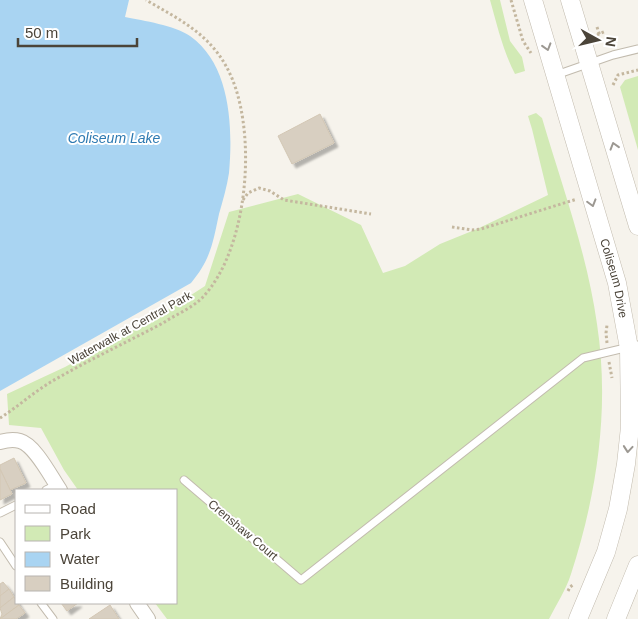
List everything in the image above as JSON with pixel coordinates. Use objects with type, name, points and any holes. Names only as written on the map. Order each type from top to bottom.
[{"type":"street","name":"Coliseum Drive","points":[[533,0],[617,283],[633,347],[630,427],[618,509],[606,552],[580,618]]},
{"type":"street","points":[[570,0],[638,226]]},
{"type":"street","points":[[0,442],[20,441],[30,446],[54,489]]},
{"type":"street","points":[[616,619],[638,564]]},
{"type":"street","points":[[138,604],[148,619]]},
{"type":"lane","points":[[556,76],[588,63],[638,49]]},
{"type":"lane","name":"Crenshaw Court","points":[[184,480],[301,580],[583,358],[633,347]]},
{"type":"lane","points":[[0,513],[15,506]]},
{"type":"lane","points":[[0,542],[15,564]]},
{"type":"lane","points":[[43,604],[53,619]]},
{"type":"path","name":"Waterwalk at Central Park","points":[[0,418],[55,379],[189,308],[200,299],[225,263],[234,239],[243,201],[246,167],[242,115],[227,66],[212,45],[201,34],[184,21],[146,0]]},
{"type":"path","points":[[512,0],[523,40],[532,57]]},
{"type":"path","points":[[612,86],[618,75],[638,70]]},
{"type":"path","points":[[243,201],[248,193],[259,188],[270,191],[284,200],[371,214]]},
{"type":"path","points":[[452,227],[472,230],[481,229],[577,199]]},
{"type":"path","points":[[610,374],[614,381]]},
{"type":"path","points":[[568,591],[577,582]]},
{"type":"green space","points":[[490,0],[500,0],[510,41],[522,57],[525,71],[515,74],[504,47]]},
{"type":"green space","points":[[638,76],[638,150],[620,87],[625,80]]},
{"type":"green space","points":[[536,113],[542,118],[587,271],[593,298],[601,356],[602,387],[599,450],[588,513],[569,580],[549,619],[167,619],[156,604],[178,604],[178,489],[77,489],[64,470],[41,428],[9,425],[7,394],[65,367],[154,319],[205,286],[229,212],[298,194],[361,225],[383,273],[405,266],[440,244],[477,229],[548,195],[528,116]]},
{"type":"water","name":"Coliseum Lake","points":[[0,0],[129,0],[125,17],[167,26],[190,36],[204,48],[214,63],[221,80],[229,118],[230,155],[229,173],[213,242],[203,266],[191,283],[0,391]]},
{"type":"building","points":[[320,114],[334,143],[292,164],[278,136]]},
{"type":"building","points":[[14,458],[26,483],[10,490],[0,465]]},
{"type":"building","points":[[0,469],[12,494],[0,500]]},
{"type":"building","points":[[3,582],[9,589],[0,596],[0,584]]},
{"type":"building","points":[[9,589],[14,597],[0,608],[0,596]]},
{"type":"building","points":[[14,597],[15,604],[19,605],[0,619],[2,614],[0,608]]},
{"type":"building","points":[[62,604],[77,604],[67,611]]},
{"type":"building","points":[[19,605],[25,613],[16,619],[0,619]]},
{"type":"building","points":[[110,605],[119,619],[89,619]]}]
